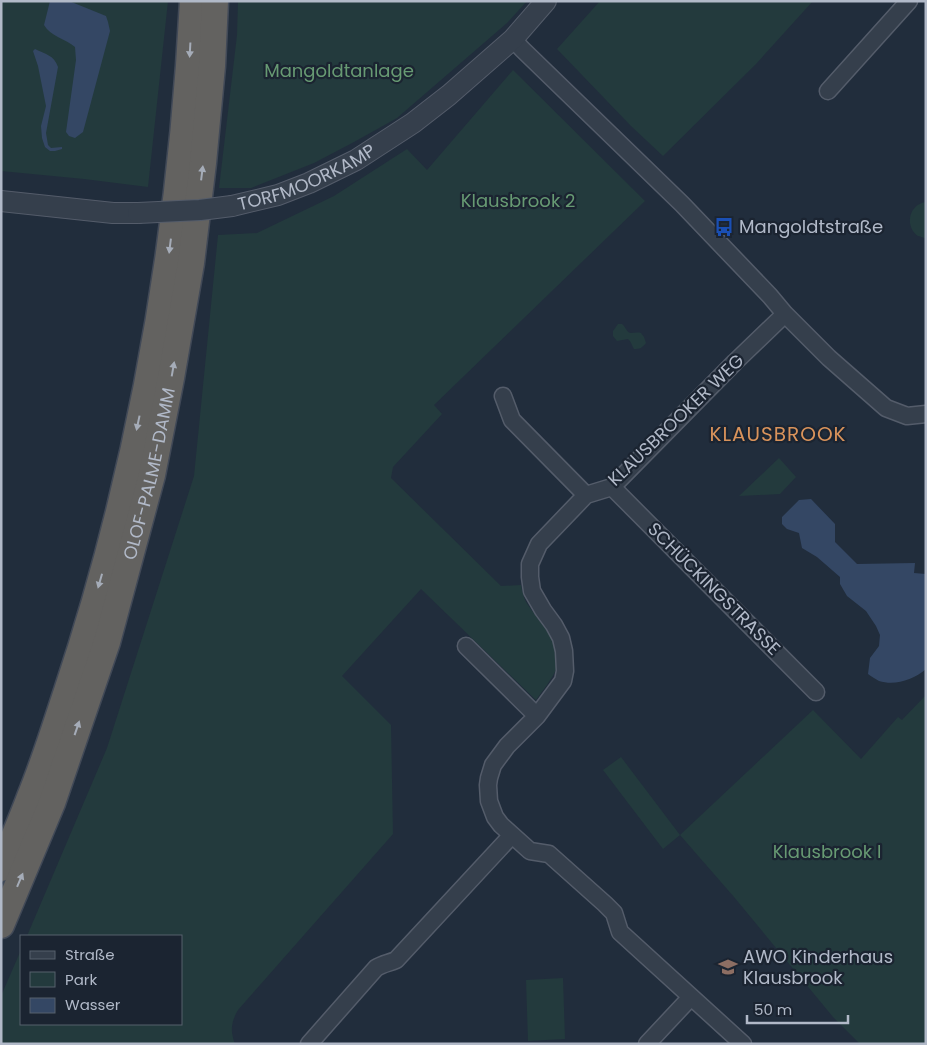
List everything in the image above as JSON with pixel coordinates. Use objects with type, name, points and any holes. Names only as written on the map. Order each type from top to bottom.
[{"type":"highway","name":"OLOF-PALME-DAMM","points":[[1,868],[31,796],[85,635],[111,542],[128,471],[154,349],[169,257],[190,60],[193,1]]},
{"type":"highway","name":"OLOF-PALME-DAMM","points":[[1,925],[52,803],[106,642],[152,474],[191,263],[211,75],[214,1]]},
{"type":"street","name":"TORFMOORKAMP","points":[[1,201],[113,213],[200,210],[232,206],[278,194],[308,183],[356,160],[413,123],[449,95],[513,39],[546,1]]},
{"type":"street","points":[[828,91],[909,1]]},
{"type":"street","points":[[513,39],[522,50],[682,204],[829,358],[886,408],[907,416],[926,414]]},
{"type":"street","name":"KLAUSBROOKER WEG","points":[[743,1044],[620,932],[614,913],[610,908],[549,854],[530,851],[501,825],[495,817],[489,801],[488,785],[493,765],[507,746],[537,716],[563,681],[565,672],[561,638],[532,591],[530,564],[539,544],[586,495],[612,487],[785,314]]},
{"type":"street","points":[[502,396],[512,420],[586,495]]},
{"type":"street","name":"SCHÜCKINGSTRASSE","points":[[612,487],[816,692]]},
{"type":"street","points":[[466,646],[537,716]]},
{"type":"street","points":[[309,1044],[376,968],[396,960],[512,835]]},
{"type":"street","points":[[646,1044],[691,997]]},
{"type":"green space","points":[[1,1],[168,1],[148,187],[1,171]]},
{"type":"green space","name":"Mangoldtanlage","points":[[238,1],[527,1],[507,23],[397,118],[314,163],[251,188],[219,188],[237,35]]},
{"type":"green space","points":[[600,1],[813,1],[756,64],[663,156],[631,126],[557,49]]},
{"type":"green space","name":"Klausbrook 2","points":[[513,70],[645,201],[434,405],[442,414],[393,467],[391,478],[501,586],[521,585],[525,600],[548,632],[557,649],[557,668],[536,700],[421,589],[342,676],[391,725],[393,834],[238,1010],[232,1027],[235,1044],[1,1044],[1,996],[20,952],[20,1025],[182,1025],[182,935],[27,935],[107,748],[194,476],[218,235],[257,233],[334,196],[407,149],[427,170]]},
{"type":"green space","points":[[926,202],[926,239],[914,232],[911,227],[910,216],[916,207]]},
{"type":"green space","points":[[618,324],[622,324],[630,333],[641,333],[646,343],[641,348],[634,349],[628,339],[617,341],[613,336],[613,331]]},
{"type":"green space","points":[[779,458],[796,477],[780,494],[739,496]]},
{"type":"green space","name":"Klausbrook I","points":[[926,695],[926,1044],[860,1044],[833,1017],[680,835],[813,710],[861,759],[898,717],[902,720]]},
{"type":"green space","points":[[621,757],[680,835],[663,849],[603,770]]},
{"type":"green space","points":[[563,978],[565,1039],[528,1041],[526,980]]},
{"type":"water","points":[[50,1],[69,1],[106,16],[110,31],[83,132],[75,138],[69,136],[66,132],[76,60],[75,47],[54,35],[44,25]]},
{"type":"water","points":[[35,49],[52,57],[58,67],[46,133],[48,145],[51,148],[62,147],[62,149],[55,151],[50,151],[45,147],[42,138],[41,126],[46,106],[33,51]]},
{"type":"water","points":[[811,499],[835,524],[835,542],[857,564],[915,563],[914,573],[926,574],[926,669],[921,673],[904,681],[891,683],[879,681],[868,674],[870,658],[879,646],[880,635],[876,626],[866,611],[847,596],[840,584],[840,577],[817,557],[802,548],[799,533],[787,529],[782,524],[782,517],[799,500]]},
{"type":"place","name":"Mangoldtstraße","points":[[724,227]]},
{"type":"place","name":"AWO Kinderhaus Klausbrook","points":[[728,967]]},
{"type":"district","name":"KLAUSBROOK","points":[[778,434]]}]
